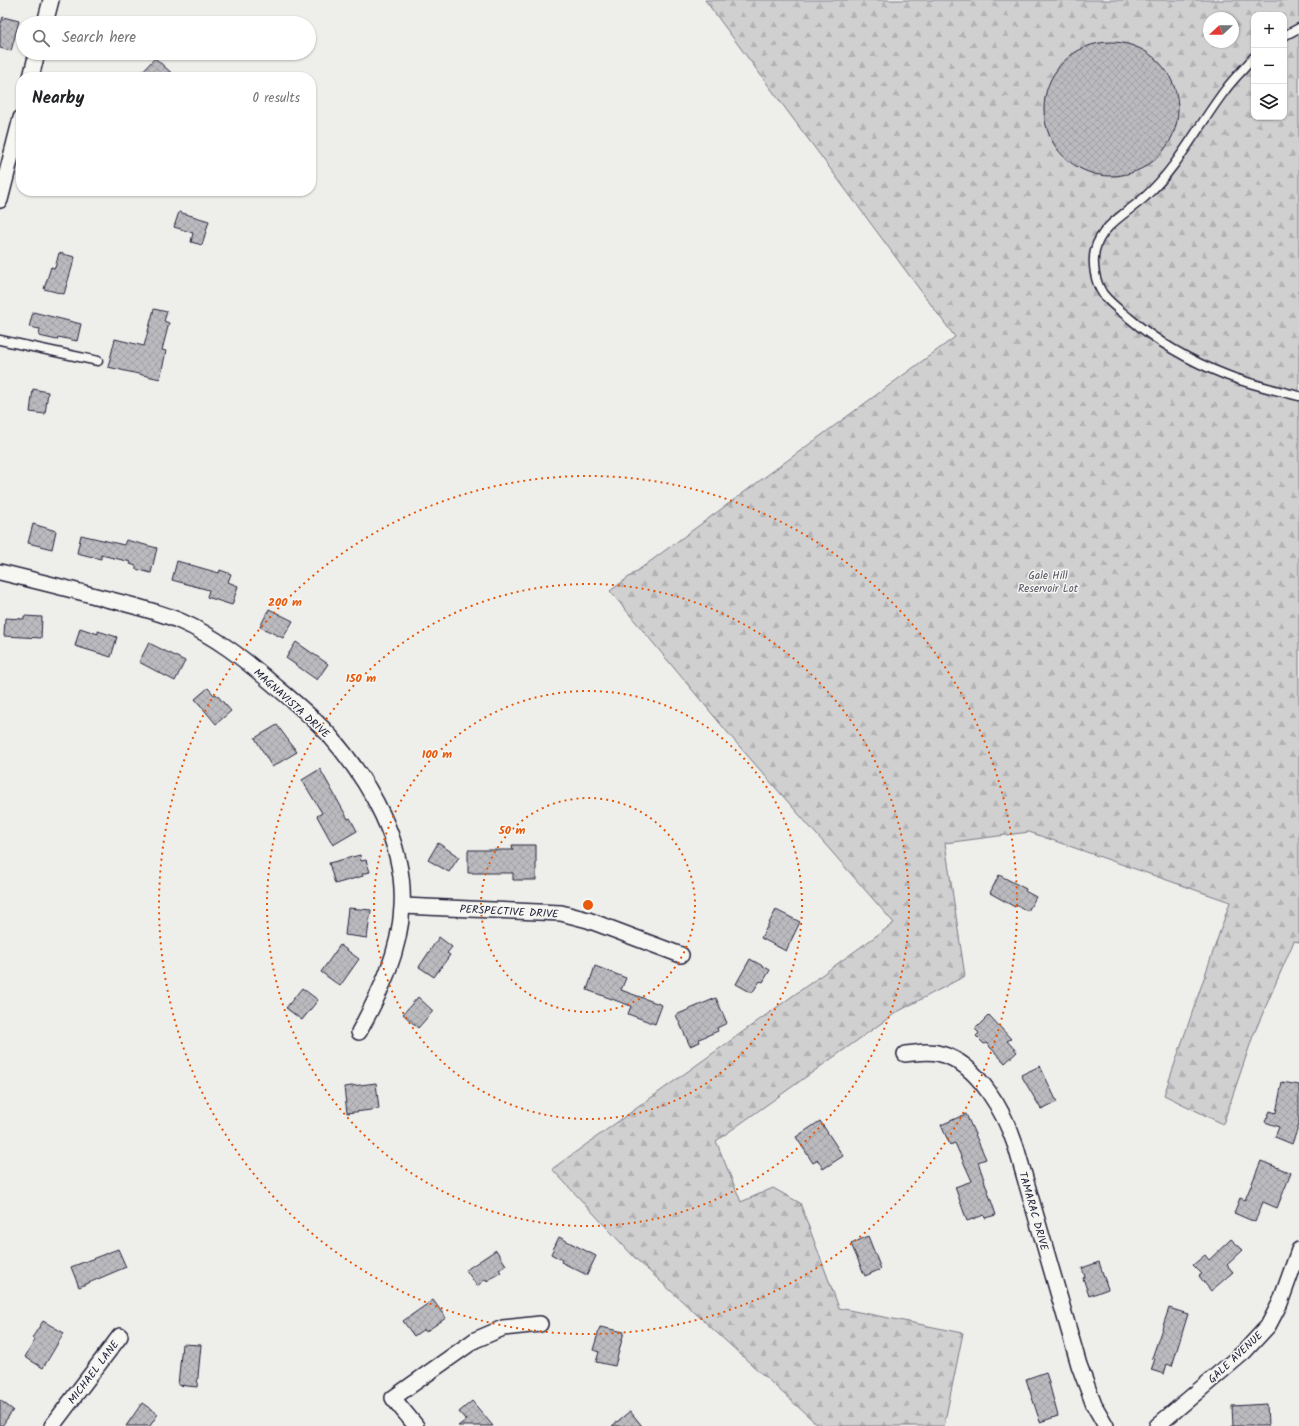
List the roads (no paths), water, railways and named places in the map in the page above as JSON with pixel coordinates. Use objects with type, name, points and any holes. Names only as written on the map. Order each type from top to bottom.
[{"type":"street","points":[[47,16],[51,0]]},
{"type":"street","points":[[32,72],[35,60]]},
{"type":"street","points":[[0,200],[16,138]]},
{"type":"street","name":"MAGNAVISTA DRIVE","points":[[0,572],[160,613],[202,632],[220,642],[266,678],[330,736],[358,772],[373,795],[396,852],[402,879],[402,906],[394,955],[378,995],[359,1032]]},
{"type":"street","name":"PERSPECTIVE DRIVE","points":[[402,906],[561,913],[588,920],[681,955]]},
{"type":"street","name":"TAMARAC DRIVE","points":[[904,1054],[933,1052],[953,1058],[981,1082],[1002,1113],[1016,1148],[1079,1365],[1094,1405],[1106,1426]]},
{"type":"street","name":"GALE AVENUE","points":[[1157,1426],[1244,1352],[1265,1329],[1273,1319],[1280,1303],[1299,1250]]},
{"type":"street","points":[[416,1426],[394,1398],[475,1340],[512,1325],[540,1324]]},
{"type":"street","name":"MICHAEL LANE","points":[[52,1426],[120,1336]]},
{"type":"lane","points":[[1287,34],[1299,28]]},
{"type":"lane","points":[[1251,60],[1226,89],[1196,133],[1157,185],[1147,196],[1117,220],[1105,232],[1098,242],[1095,251],[1094,272],[1102,293],[1112,303],[1153,337],[1172,350],[1227,376],[1299,396]]},
{"type":"lane","points":[[0,340],[98,361]]},
{"type":"park label","name":"Gale Hill Reservoir Lot","points":[[1048,581]]}]
